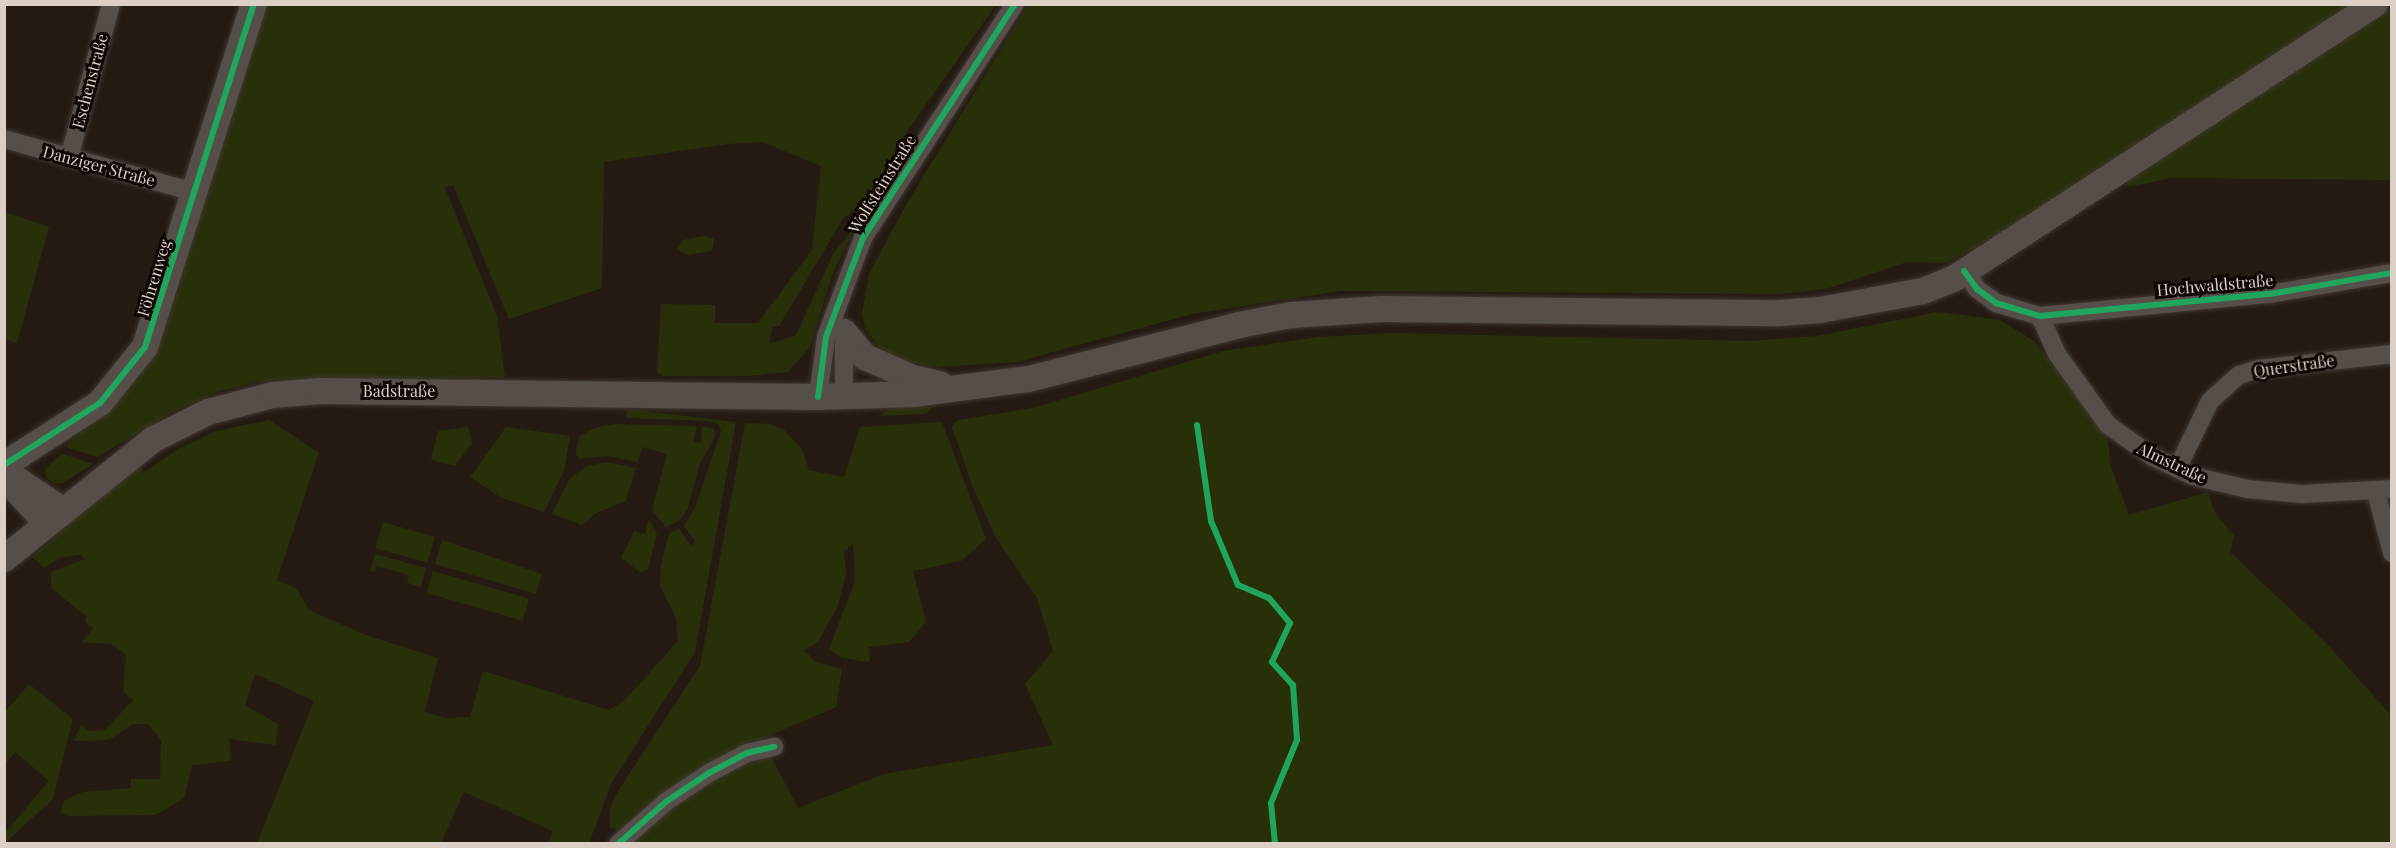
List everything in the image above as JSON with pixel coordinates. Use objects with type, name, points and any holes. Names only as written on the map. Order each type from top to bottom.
[{"type":"main road","name":"Föhrenweg","points":[[4,465],[61,426],[100,403],[138,360],[155,322],[254,4]]},
{"type":"main road","points":[[844,332],[865,357],[889,369],[935,383],[976,388],[1029,379],[1239,324],[1292,315],[1405,309],[1780,313],[1820,310],[1933,288],[1964,271],[2375,4]]},
{"type":"main road","name":"Badstraße","points":[[4,559],[165,432],[208,412],[273,395],[346,391],[818,397],[976,388]]},
{"type":"main road","name":"Föhrenweg","points":[[4,445],[61,426]]},
{"type":"main road","points":[[4,471],[56,517]]},
{"type":"main road","points":[[4,477],[56,517]]},
{"type":"street","name":"Eschenstraße","points":[[69,158],[111,4]]},
{"type":"street","name":"Wolfsteinstraße","points":[[818,397],[823,347],[872,222],[1015,4]]},
{"type":"street","name":"Danziger Straße","points":[[4,139],[194,192]]},
{"type":"street","points":[[1964,271],[1977,289],[1996,303],[2040,316]]},
{"type":"street","name":"Hochwaldstraße","points":[[2040,316],[2270,294],[2391,273]]},
{"type":"street","name":"Wolfsteinstraße","points":[[840,306],[844,332],[844,396]]},
{"type":"street","name":"Almstraße","points":[[2040,316],[2057,354],[2108,425],[2133,446],[2177,469],[2218,483],[2277,493],[2384,491]]},
{"type":"street","name":"Querstraße","points":[[2177,469],[2210,401],[2239,375],[2259,369],[2391,354]]},
{"type":"street","points":[[2384,491],[2391,553]]},
{"type":"street","points":[[618,843],[667,801],[709,773],[747,753],[774,747]]},
{"type":"green space","points":[[263,5],[996,5],[894,150],[901,157],[874,192],[843,219],[779,326],[773,327],[769,344],[796,335],[833,254],[856,225],[833,273],[810,347],[788,372],[748,376],[663,376],[657,372],[661,304],[715,305],[715,323],[758,323],[812,250],[821,166],[763,142],[728,144],[604,162],[602,288],[509,319],[453,185],[445,188],[497,316],[505,377],[257,382],[217,392],[172,412],[98,457],[65,447],[154,355],[175,299],[201,201]]},
{"type":"green space","points":[[1028,5],[2351,5],[2008,230],[1946,263],[1907,262],[1826,289],[1781,294],[1340,291],[1192,314],[1017,362],[937,367],[903,361],[878,346],[865,329],[862,314],[869,274],[907,203]]},
{"type":"green space","points":[[2391,8],[2391,180],[2171,178],[2129,187],[2124,180]]},
{"type":"green space","points":[[5,212],[49,227],[17,343],[5,339]]},
{"type":"green space","points":[[705,236],[714,239],[712,251],[688,255],[677,249],[683,240]]},
{"type":"green space","points":[[1938,312],[2000,320],[2034,341],[2107,436],[2111,467],[2129,515],[2208,492],[2214,511],[2234,536],[2230,552],[2326,643],[2391,715],[2391,843],[627,844],[626,825],[618,831],[610,827],[610,808],[618,791],[700,666],[745,423],[771,424],[784,430],[802,449],[809,470],[844,477],[860,427],[942,422],[986,539],[961,561],[913,571],[926,622],[909,642],[869,647],[870,662],[841,658],[829,649],[855,581],[853,544],[844,551],[846,574],[837,608],[817,643],[804,650],[816,662],[842,669],[836,707],[762,739],[798,808],[884,774],[1053,745],[1025,684],[1053,651],[1037,598],[995,536],[972,485],[952,427],[958,420],[1033,408],[1223,351],[1318,337],[1391,333],[1749,341],[1817,336]]},
{"type":"green space","points":[[925,405],[932,408],[926,414],[879,416],[892,407]]},
{"type":"green space","points":[[627,409],[736,422],[695,652],[612,782],[589,843],[548,843],[553,831],[464,792],[441,843],[257,843],[314,701],[255,674],[245,705],[278,724],[276,745],[229,739],[231,761],[192,765],[184,798],[156,815],[69,816],[61,812],[64,801],[83,792],[131,788],[131,779],[160,779],[161,740],[148,724],[133,724],[109,740],[74,741],[81,725],[89,731],[105,730],[133,700],[123,692],[126,655],[112,644],[82,642],[93,628],[85,622],[86,616],[51,588],[51,572],[85,559],[80,555],[62,557],[44,568],[32,557],[138,465],[144,472],[179,448],[216,431],[269,420],[319,453],[277,580],[296,588],[309,610],[363,634],[438,658],[425,712],[445,718],[470,717],[483,671],[609,710],[623,702],[678,641],[676,618],[660,585],[661,565],[669,533],[679,529],[691,546],[695,541],[684,526],[695,508],[721,431],[718,424],[708,421],[626,418]]},
{"type":"green space","points":[[615,424],[697,426],[693,442],[701,443],[702,426],[714,429],[715,436],[699,466],[688,508],[679,521],[666,527],[652,510],[667,454],[642,447],[638,462],[608,456],[581,459],[576,455],[579,436],[597,427]]},
{"type":"green space","points":[[468,427],[472,443],[455,466],[431,460],[438,431]]},
{"type":"green space","points":[[506,427],[570,436],[564,471],[544,512],[500,497],[470,477]]},
{"type":"green space","points":[[61,454],[93,464],[63,483],[53,483],[46,477],[45,469]]},
{"type":"green space","points":[[607,462],[636,468],[626,501],[596,513],[582,525],[552,514],[570,478],[587,466]]},
{"type":"green space","points":[[649,519],[657,534],[648,569],[641,573],[621,558],[634,531],[645,534]]},
{"type":"green space","points":[[383,522],[435,537],[427,563],[376,548]]},
{"type":"green space","points":[[442,540],[542,574],[536,594],[435,564]]},
{"type":"green space","points":[[375,554],[426,568],[421,587],[407,583],[409,575],[377,566],[375,572],[370,571]]},
{"type":"green space","points":[[433,571],[529,599],[523,621],[427,593]]},
{"type":"green space","points":[[29,684],[73,719],[53,799],[5,843],[5,833],[49,781],[15,752],[5,764],[5,712]]},
{"type":"cycle path","points":[[4,465],[100,403],[145,347],[254,4]]},
{"type":"cycle path","points":[[818,397],[826,337],[863,238],[1015,4]]},
{"type":"cycle path","points":[[1964,271],[1977,289],[1996,303],[2040,316],[2270,294],[2392,273]]},
{"type":"cycle path","points":[[1197,425],[1211,521],[1238,585],[1269,598],[1290,623],[1272,662],[1293,685],[1297,740],[1271,803],[1275,844]]},
{"type":"cycle path","points":[[618,844],[667,801],[709,773],[747,753],[774,747]]}]
